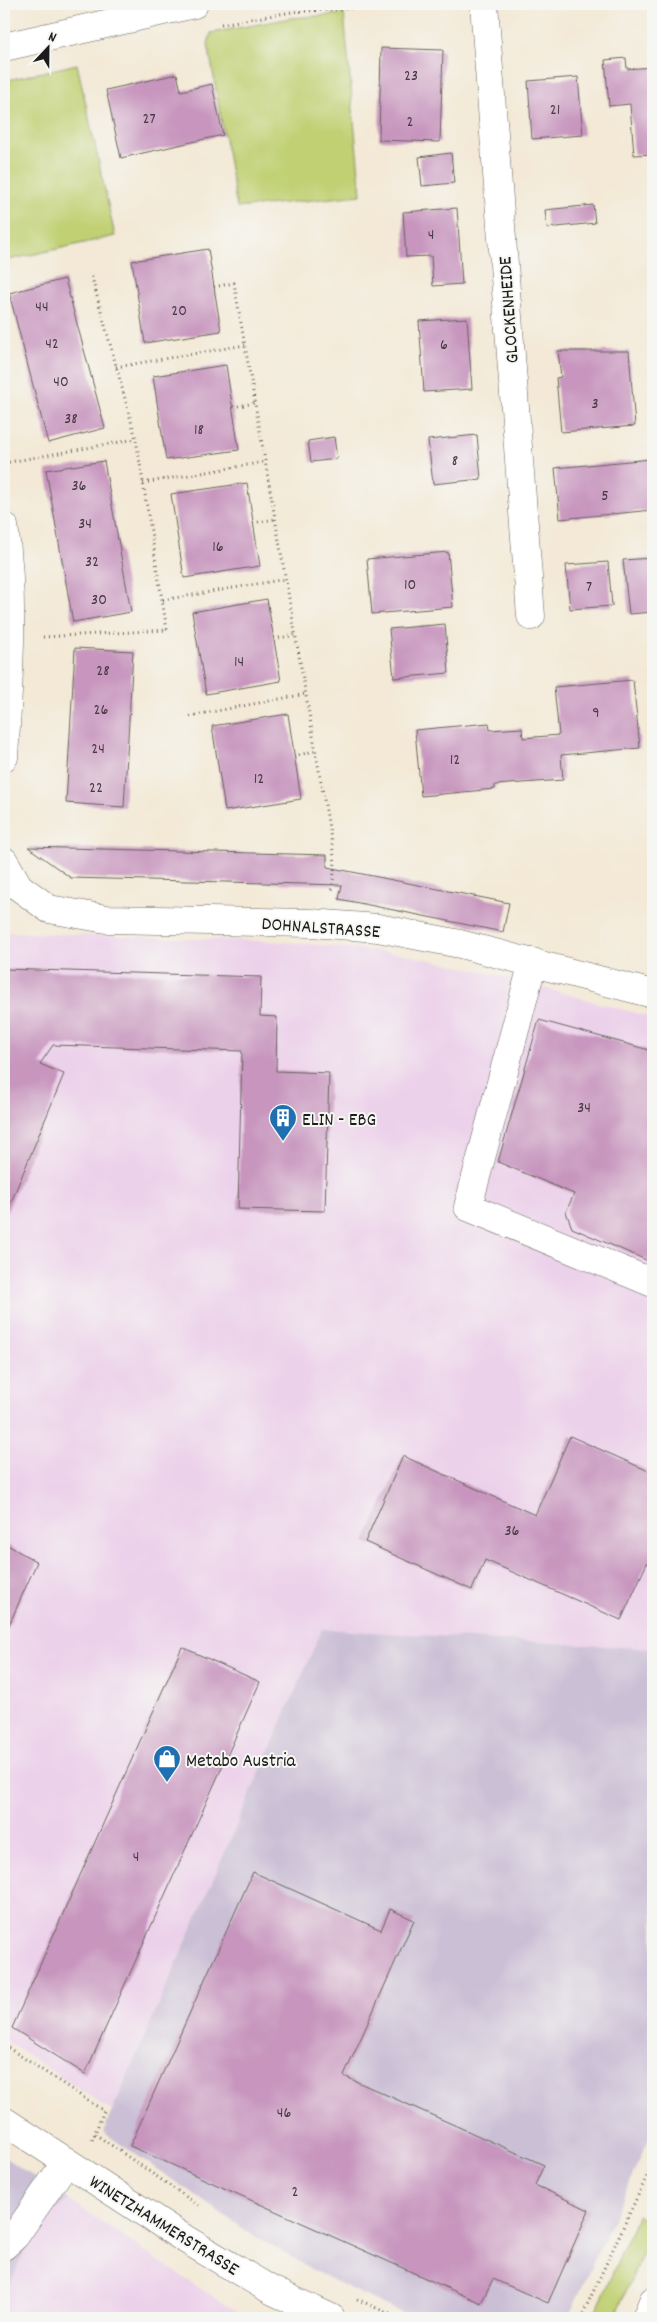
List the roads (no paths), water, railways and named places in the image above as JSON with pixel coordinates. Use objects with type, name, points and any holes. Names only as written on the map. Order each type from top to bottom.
[{"type":"street","points":[[4,47],[194,4]]},
{"type":"street","name":"GLOCKENHEIDE","points":[[484,4],[530,616]]},
{"type":"street","points":[[4,526],[10,567],[10,639],[4,757]]},
{"type":"street","name":"DOHNALSTRASSE","points":[[4,861],[18,887],[49,909],[106,919],[329,924],[378,928],[460,944],[653,994]]},
{"type":"street","points":[[533,962],[468,1207],[653,1283]]},
{"type":"street","name":"WINETZHAMMERSTRASSE","points":[[4,2121],[185,2239],[271,2290],[296,2311],[331,2318]]},
{"type":"street","points":[[4,2246],[15,2236],[73,2166]]},
{"type":"street","points":[[646,2318],[653,2301]]},
{"type":"place","name":"ELIN - EBG","points":[[283,1142]]},
{"type":"place","name":"Metabo Austria","points":[[167,1783]]}]
